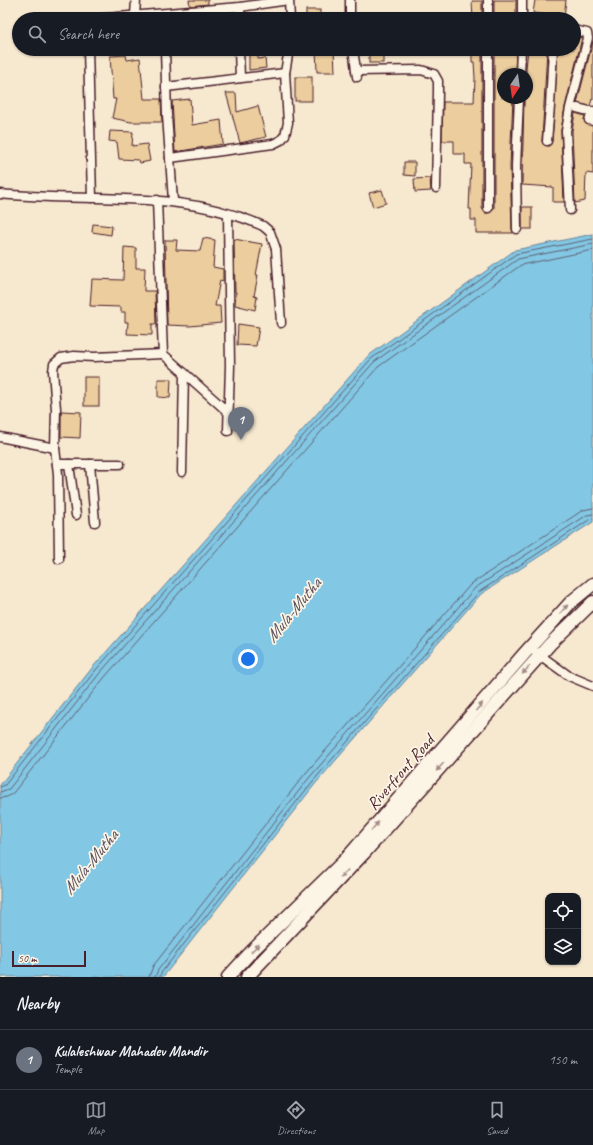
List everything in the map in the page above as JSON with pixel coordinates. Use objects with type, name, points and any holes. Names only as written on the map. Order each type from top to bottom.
[{"type":"street","points":[[135,12],[136,0]]},
{"type":"street","points":[[198,12],[289,0],[290,12]]},
{"type":"street","points":[[350,0],[350,12]]},
{"type":"street","points":[[488,0],[488,12]]},
{"type":"street","points":[[522,0],[522,12]]},
{"type":"street","points":[[240,7],[240,12]]},
{"type":"street","points":[[570,210],[566,131],[570,108],[588,38],[588,33],[581,31]]},
{"type":"street","points":[[88,56],[92,198]]},
{"type":"street","points":[[165,56],[172,201]]},
{"type":"street","points":[[239,56],[240,78]]},
{"type":"street","points":[[170,158],[273,144],[281,140],[285,135],[288,123],[285,73],[288,56]]},
{"type":"street","points":[[355,56],[357,74],[421,70],[434,74],[438,81],[436,188]]},
{"type":"street","points":[[488,56],[488,208]]},
{"type":"street","points":[[520,68],[521,56]]},
{"type":"street","points":[[547,141],[553,56]]},
{"type":"street","points":[[166,87],[285,73]]},
{"type":"street","points":[[517,229],[516,166],[519,104]]},
{"type":"street","points":[[577,108],[593,111],[589,120],[593,121]]},
{"type":"street","points":[[0,194],[172,201],[201,205],[263,226],[272,235],[276,249],[281,322]]},
{"type":"street","points":[[157,200],[163,354]]},
{"type":"street","points":[[228,214],[230,366],[228,431]]},
{"type":"street","points":[[59,559],[57,464],[55,448],[56,409],[52,371],[54,364],[61,358],[74,356],[106,357],[163,354],[229,413]]},
{"type":"street","points":[[182,472],[184,373]]},
{"type":"street","points":[[0,437],[55,448]]},
{"type":"street","points":[[57,464],[120,464]]},
{"type":"street","points":[[69,464],[76,515]]},
{"type":"street","points":[[90,464],[95,522]]},
{"type":"street","name":"Riverfront Road","points":[[464,733],[530,648],[571,602],[593,584]]},
{"type":"street","name":"Riverfront Road","points":[[247,977],[319,893],[361,850],[464,733],[593,602]]},
{"type":"street","points":[[530,648],[573,678],[593,686]]},
{"type":"street","name":"Riverfront Road","points":[[228,977],[252,951],[319,893]]},
{"type":"water","name":"Mula-Mutha","points":[[593,234],[593,522],[481,594],[316,783],[163,977],[0,977],[0,785],[92,668],[368,356],[515,250]]},
{"type":"building","points":[[189,0],[208,0],[208,4],[190,6]]},
{"type":"building","points":[[494,0],[516,0],[516,12],[494,12]]},
{"type":"building","points":[[535,0],[566,0],[565,12],[533,12]]},
{"type":"building","points":[[472,1],[482,1],[482,12],[473,12]]},
{"type":"building","points":[[306,10],[320,10],[320,12],[306,12]]},
{"type":"building","points":[[593,41],[593,100],[592,99],[590,106],[577,103]]},
{"type":"building","points":[[110,56],[126,56],[127,60],[140,58],[144,99],[161,99],[162,122],[131,122],[112,118],[116,99],[113,99]]},
{"type":"building","points":[[249,56],[258,56],[258,59],[265,58],[266,68],[249,70]]},
{"type":"building","points":[[316,56],[334,56],[335,72],[317,72]]},
{"type":"building","points":[[369,56],[383,56],[383,63],[369,63]]},
{"type":"building","points":[[472,56],[482,56],[482,208],[485,213],[488,213],[494,208],[494,56],[516,56],[515,68],[497,68],[497,104],[513,104],[510,166],[513,233],[476,233],[476,220],[471,220],[471,209],[469,209],[471,164],[465,164],[465,154],[454,154],[454,141],[442,141],[443,102],[474,102],[474,62],[472,62]]},
{"type":"building","points":[[527,56],[547,56],[542,141],[544,145],[549,146],[552,141],[558,56],[578,56],[561,130],[564,202],[553,202],[553,187],[522,185],[524,104],[533,104],[533,68],[526,68]]},
{"type":"building","points":[[295,77],[312,77],[312,101],[295,101]]},
{"type":"building","points":[[226,93],[236,93],[237,112],[258,106],[266,137],[240,143]]},
{"type":"building","points":[[190,99],[192,125],[221,120],[223,144],[175,152],[172,101]]},
{"type":"building","points":[[575,113],[585,116],[585,123],[593,126],[593,174],[586,173],[585,201],[575,203],[572,131]]},
{"type":"building","points":[[110,131],[133,132],[132,146],[147,144],[150,161],[140,163],[139,160],[119,159],[117,142],[109,141]]},
{"type":"building","points":[[404,162],[415,162],[415,176],[404,175]]},
{"type":"building","points":[[430,178],[431,191],[415,192],[414,179]]},
{"type":"building","points":[[382,190],[386,203],[373,207],[369,193]]},
{"type":"building","points":[[522,207],[532,207],[532,229],[522,229]]},
{"type":"building","points":[[93,224],[112,226],[111,235],[92,232]]},
{"type":"building","points":[[203,238],[215,240],[213,267],[223,269],[223,281],[220,280],[215,306],[220,306],[221,323],[190,326],[167,325],[165,240],[177,240],[176,250],[200,251]]},
{"type":"building","points":[[234,239],[262,244],[256,275],[258,275],[254,296],[257,297],[255,310],[235,305]]},
{"type":"building","points":[[124,247],[136,248],[136,268],[145,268],[144,291],[155,291],[156,324],[152,324],[152,335],[127,334],[128,322],[125,322],[125,312],[121,312],[121,307],[90,306],[92,279],[123,280]]},
{"type":"building","points":[[238,324],[259,327],[256,346],[237,345]]},
{"type":"building","points":[[84,377],[99,377],[99,406],[84,406]]},
{"type":"building","points":[[158,379],[171,379],[170,398],[158,397]]},
{"type":"building","points":[[61,411],[81,412],[80,438],[61,437]]},
{"type":"place","name":"Kulaleshwar Mahadev Mandir","points":[[241,440]]}]
